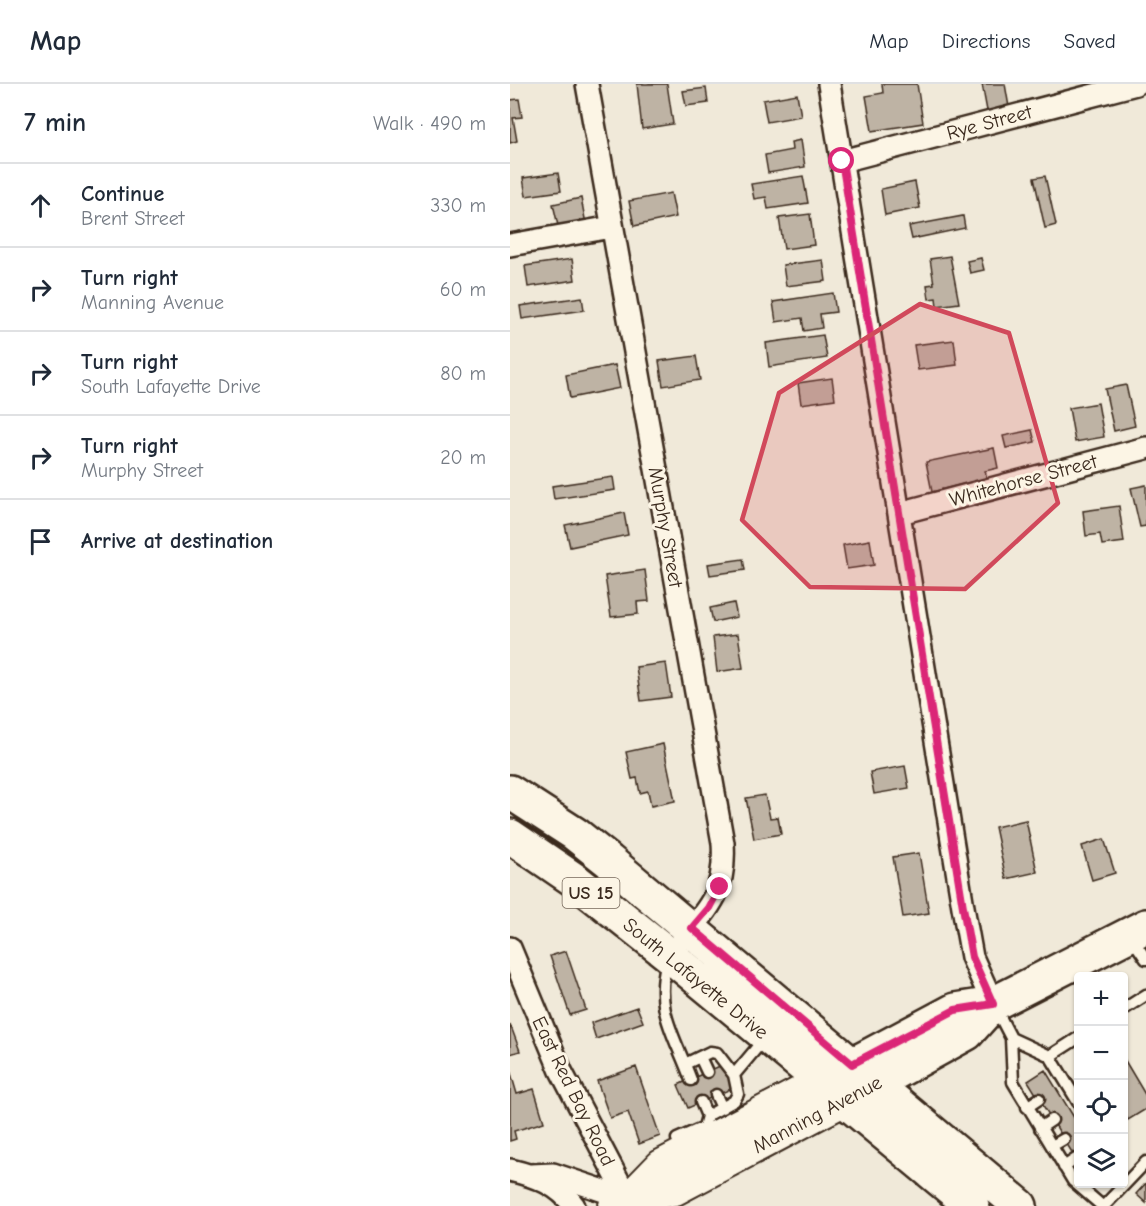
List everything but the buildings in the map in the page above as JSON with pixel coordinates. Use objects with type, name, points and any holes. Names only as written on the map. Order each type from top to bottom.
[{"type":"main road","name":"South Lafayette Drive","points":[[510,792],[575,834],[692,928],[864,1074]]},
{"type":"main road","name":"South Lafayette Drive","points":[[510,836],[576,881],[833,1091]]},
{"type":"main road","name":"Manning Avenue","points":[[621,1202],[672,1198],[833,1091],[864,1074],[967,1034],[993,1004],[1141,940]]},
{"type":"main road","name":"US 15","points":[[864,1074],[1020,1206]]},
{"type":"main road","name":"Manning Avenue","points":[[621,1202],[661,1166],[684,1154],[733,1111],[833,1091]]},
{"type":"main road","name":"US 15","points":[[833,1091],[972,1206]]},
{"type":"street","name":"Murphy Street","points":[[587,84],[723,843],[720,887],[709,908],[668,954]]},
{"type":"street","points":[[829,84],[972,957],[993,1004]]},
{"type":"street","name":"Rye Street","points":[[842,161],[1136,84]]},
{"type":"street","points":[[510,245],[612,227]]},
{"type":"street","name":"Whitehorse Street","points":[[900,513],[1146,448]]},
{"type":"street","name":"East Red Bay Road","points":[[510,948],[561,1071],[621,1202]]},
{"type":"street","points":[[510,1170],[531,1175],[560,1189],[574,1206]]},
{"type":"street","points":[[531,1175],[553,1174],[621,1202]]},
{"type":"lane","points":[[668,954],[661,984],[663,1009],[691,1080]]},
{"type":"lane","points":[[1128,1006],[1146,995]]},
{"type":"lane","points":[[993,1004],[1011,1038],[1013,1082],[1064,1167],[1073,1180],[1103,1206],[1117,1188]]},
{"type":"lane","points":[[734,1075],[767,1035]]},
{"type":"lane","points":[[1011,1038],[1050,1056],[1061,1085],[1074,1104]]},
{"type":"lane","points":[[1050,1056],[1074,1041]]},
{"type":"lane","points":[[686,1065],[710,1052],[717,1053],[734,1075],[738,1094],[733,1111]]},
{"type":"lane","points":[[700,1057],[707,1072]]},
{"type":"lane","points":[[716,1095],[733,1111]]},
{"type":"lane","points":[[1027,1107],[1039,1099]]},
{"type":"lane","points":[[684,1154],[676,1139],[704,1127],[707,1116],[701,1102]]},
{"type":"lane","points":[[707,1116],[733,1111]]},
{"type":"lane","points":[[1040,1128],[1052,1120]]},
{"type":"lane","points":[[1052,1146],[1064,1139]]},
{"type":"lane","points":[[1064,1167],[1074,1160]]},
{"type":"lane","points":[[1128,1175],[1146,1162]]},
{"type":"highlighted area","points":[[920,304],[1009,333],[1058,503],[965,589],[810,587],[742,520],[779,393]]},
{"type":"route","points":[[720,887],[709,908],[692,928],[852,1064],[955,1010],[993,1004],[972,957],[963,907],[842,161]]}]
